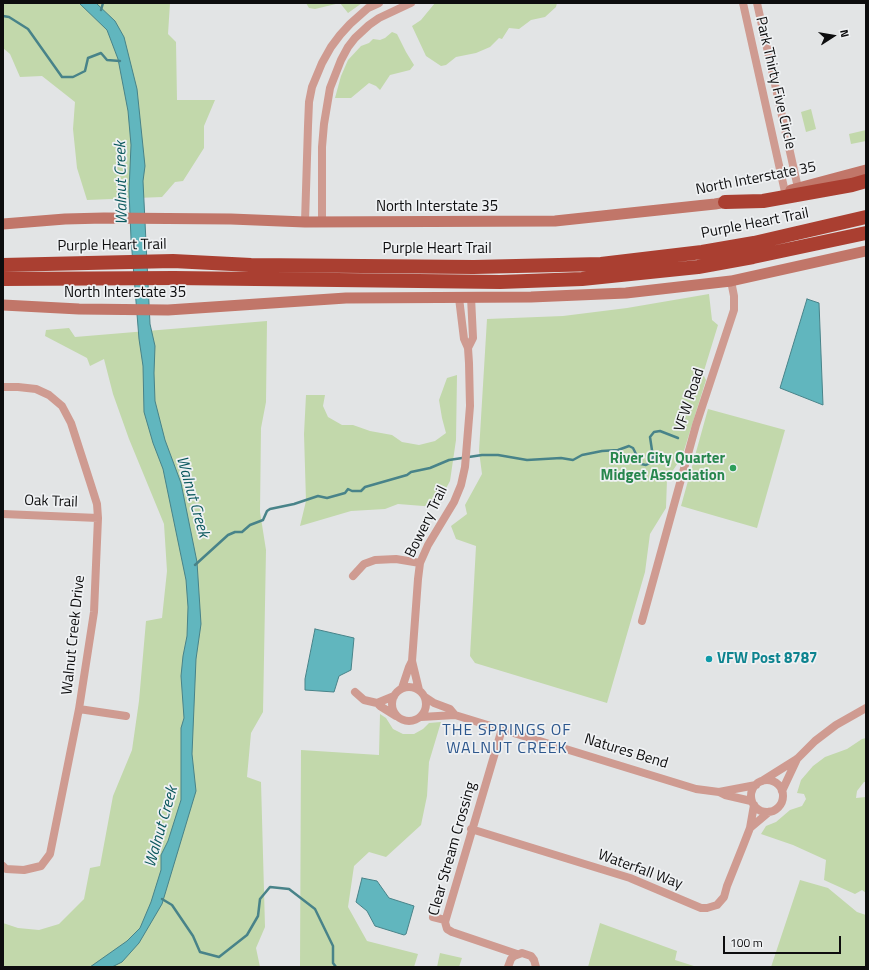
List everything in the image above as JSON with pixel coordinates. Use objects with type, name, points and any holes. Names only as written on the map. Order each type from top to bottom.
[{"type":"highway","points":[[725,202],[763,201],[852,185],[866,181]]},
{"type":"highway","name":"Purple Heart Trail","points":[[3,265],[173,261],[251,265],[474,267],[602,264],[702,252],[754,243],[866,217]]},
{"type":"highway","name":"Purple Heart Trail","points":[[3,279],[174,278],[500,282],[582,279],[698,267],[866,233]]},
{"type":"main road","name":"North Interstate 35","points":[[3,224],[65,219],[104,218],[231,219],[305,222],[555,221],[725,202],[785,192],[866,170]]},
{"type":"main road","name":"North Interstate 35","points":[[3,305],[104,310],[168,310],[346,298],[531,297],[626,293],[731,281],[866,251]]},
{"type":"street","points":[[305,222],[309,102],[312,87],[322,62],[340,35],[368,8],[379,3]]},
{"type":"street","points":[[322,222],[322,147],[324,124],[330,88],[341,60],[348,46],[369,25],[379,18],[411,3]]},
{"type":"street","name":"Park Thirty Five Circle","points":[[743,3],[785,192]]},
{"type":"street","name":"Park Thirty Five Circle","points":[[757,3],[798,188]]},
{"type":"street","name":"VFW Road","points":[[642,621],[696,425],[734,310],[734,296],[731,281]]},
{"type":"street","name":"Bowery Trail","points":[[468,348],[473,338],[471,297]]},
{"type":"street","name":"Bowery Trail","points":[[419,690],[412,661],[420,563],[428,545],[454,502],[462,481],[465,467],[470,406],[468,348],[464,339],[458,298]]},
{"type":"street","name":"Walnut Creek Drive","points":[[3,387],[36,389],[49,395],[62,406],[71,423],[96,504],[98,518],[94,612],[80,709],[50,854],[41,866],[24,870],[6,868],[3,866]]},
{"type":"street","name":"Oak Trail","points":[[3,514],[98,518]]},
{"type":"street","points":[[353,576],[364,564],[375,560],[396,559],[420,563]]},
{"type":"street","name":"Bowery Trail","points":[[402,688],[412,661]]},
{"type":"street","points":[[355,692],[364,700],[378,703],[380,706],[408,722],[414,721],[421,717],[427,704],[425,697],[419,690],[411,687],[402,688],[394,696],[378,703]]},
{"type":"street","points":[[394,696],[392,707],[397,716]]},
{"type":"street","name":"Natures Bend","points":[[425,697],[450,710],[455,715]]},
{"type":"street","name":"Natures Bend","points":[[719,792],[759,783],[797,759],[815,741],[836,725],[866,708]]},
{"type":"street","points":[[80,709],[126,716]]},
{"type":"street","name":"Natures Bend","points":[[421,717],[455,715],[502,728],[696,789],[719,792],[753,803]]},
{"type":"street","name":"Clear Stream Crossing","points":[[502,728],[445,920],[445,926],[452,932],[517,954],[527,954],[534,960],[536,967]]},
{"type":"street","name":"Natures Bend","points":[[782,791],[797,759]]},
{"type":"street","points":[[750,828],[769,812],[777,808],[782,800],[782,791],[778,785],[774,781],[768,780],[759,783],[751,791],[753,803],[762,811],[769,812]]},
{"type":"street","name":"Waterfall Way","points":[[472,829],[630,878],[701,908],[707,908],[717,905],[723,900],[750,828],[753,803]]},
{"type":"street","points":[[432,917],[445,920]]},
{"type":"street","points":[[508,967],[511,959],[517,954]]},
{"type":"green space","points":[[3,3],[170,3],[168,34],[176,42],[177,100],[215,100],[204,126],[204,148],[183,181],[175,182],[162,197],[87,200],[77,168],[73,129],[75,102],[42,76],[20,77],[10,54],[3,48]]},
{"type":"green space","points":[[306,3],[340,3],[315,9],[309,8]]},
{"type":"green space","points":[[340,3],[362,3],[348,13]]},
{"type":"green space","points":[[435,3],[557,3],[556,7],[545,17],[531,20],[519,29],[509,28],[502,39],[499,38],[490,47],[476,53],[456,57],[446,65],[441,66],[426,56],[412,26],[421,20]]},
{"type":"green space","points":[[392,32],[397,34],[414,65],[410,70],[390,75],[380,90],[376,86],[369,83],[351,98],[335,98],[341,76],[348,60],[361,46],[369,43],[373,39],[380,40],[385,38]]},
{"type":"green space","points":[[811,109],[816,129],[806,132],[801,112]]},
{"type":"green space","points":[[866,130],[866,141],[851,144],[849,134]]},
{"type":"green space","points":[[709,294],[712,320],[718,325],[703,374],[706,380],[682,457],[667,479],[666,508],[650,534],[645,572],[607,703],[475,663],[470,656],[476,546],[456,539],[451,526],[467,514],[465,505],[482,474],[479,451],[487,319],[563,316],[627,308]]},
{"type":"green space","points":[[267,321],[266,402],[261,428],[260,512],[266,550],[263,712],[251,733],[247,777],[261,782],[265,927],[256,948],[260,967],[3,967],[3,923],[18,928],[39,930],[59,924],[84,899],[90,868],[100,866],[113,796],[132,750],[139,701],[146,621],[162,618],[167,571],[164,524],[129,439],[113,394],[104,359],[90,366],[87,358],[45,336],[46,330],[69,328],[75,337]]},
{"type":"green space","points":[[457,375],[456,440],[450,481],[436,507],[398,504],[385,509],[351,511],[300,526],[306,501],[304,434],[306,395],[325,395],[323,406],[328,417],[342,425],[353,425],[370,431],[392,435],[402,442],[419,445],[435,441],[446,433],[439,400],[447,378]]},
{"type":"green space","name":"River City Quarter Midget Association","points":[[708,409],[785,430],[757,528],[681,506]]},
{"type":"green space","points":[[380,714],[386,718],[393,729],[403,734],[414,734],[423,729],[429,723],[441,722],[429,762],[427,796],[421,825],[386,857],[369,852],[354,866],[348,907],[367,941],[418,954],[414,967],[300,967],[301,750],[379,755]]},
{"type":"green space","points":[[866,738],[866,782],[864,782],[857,791],[856,798],[866,797],[866,893],[862,890],[855,894],[824,880],[826,860],[793,845],[761,834],[766,826],[776,822],[790,810],[802,806],[806,799],[804,794],[797,793],[801,780],[813,766],[825,757],[847,749]]},
{"type":"green space","points":[[800,880],[828,888],[857,912],[866,915],[866,967],[771,967]]},
{"type":"green space","points":[[600,923],[677,951],[675,960],[697,967],[588,967]]},
{"type":"green space","points":[[440,953],[462,958],[459,967],[437,967]]},
{"type":"water","points":[[79,3],[96,3],[115,21],[124,37],[137,89],[145,166],[143,181],[150,324],[155,346],[155,401],[165,440],[181,483],[197,562],[201,624],[196,659],[192,754],[196,791],[162,904],[139,943],[122,962],[112,967],[90,967],[127,941],[140,928],[151,902],[161,870],[161,855],[168,841],[181,800],[181,728],[184,718],[181,676],[187,636],[188,607],[186,580],[163,469],[153,443],[144,412],[143,366],[139,339],[131,239],[129,191],[131,145],[128,111],[118,59],[107,30]]},
{"type":"water","points":[[807,299],[819,303],[823,405],[780,388]]},
{"type":"water","points":[[315,629],[354,638],[351,670],[339,676],[334,692],[305,690],[305,679]]},
{"type":"water","points":[[362,878],[377,881],[389,898],[414,906],[406,934],[404,935],[375,926],[367,911],[356,902]]},
{"type":"waterway","points":[[101,10],[103,3]]},
{"type":"waterway","points":[[3,16],[9,17],[28,29],[62,77],[73,77],[85,71],[88,58],[101,53],[107,60],[120,61]]},
{"type":"waterway","points":[[195,565],[228,535],[235,532],[242,532],[250,525],[263,520],[267,511],[270,509],[294,504],[318,496],[327,498],[345,493],[348,489],[352,491],[361,491],[365,487],[407,475],[411,472],[430,468],[449,460],[482,455],[498,455],[527,460],[561,458],[573,460],[582,455],[602,451],[618,450],[629,446],[633,448],[641,464],[646,465],[650,463],[653,457],[650,437],[654,432],[660,431],[678,438]]},
{"type":"waterway","points":[[162,899],[172,905],[193,936],[200,952],[219,957],[247,935],[258,916],[260,899],[270,887],[289,889],[315,909],[333,946],[333,963],[336,967]]},
{"type":"place","name":"River City Quarter Midget Association","points":[[733,468]]},
{"type":"place","name":"VFW Post 8787","points":[[709,659]]},
{"type":"district","name":"THE SPRINGS OF WALNUT CREEK","points":[[507,740]]},
{"type":"water label","name":"Walnut Creek","points":[[122,183]]},
{"type":"water label","name":"Walnut Creek","points":[[192,497]]},
{"type":"water label","name":"Walnut Creek","points":[[162,827]]}]
